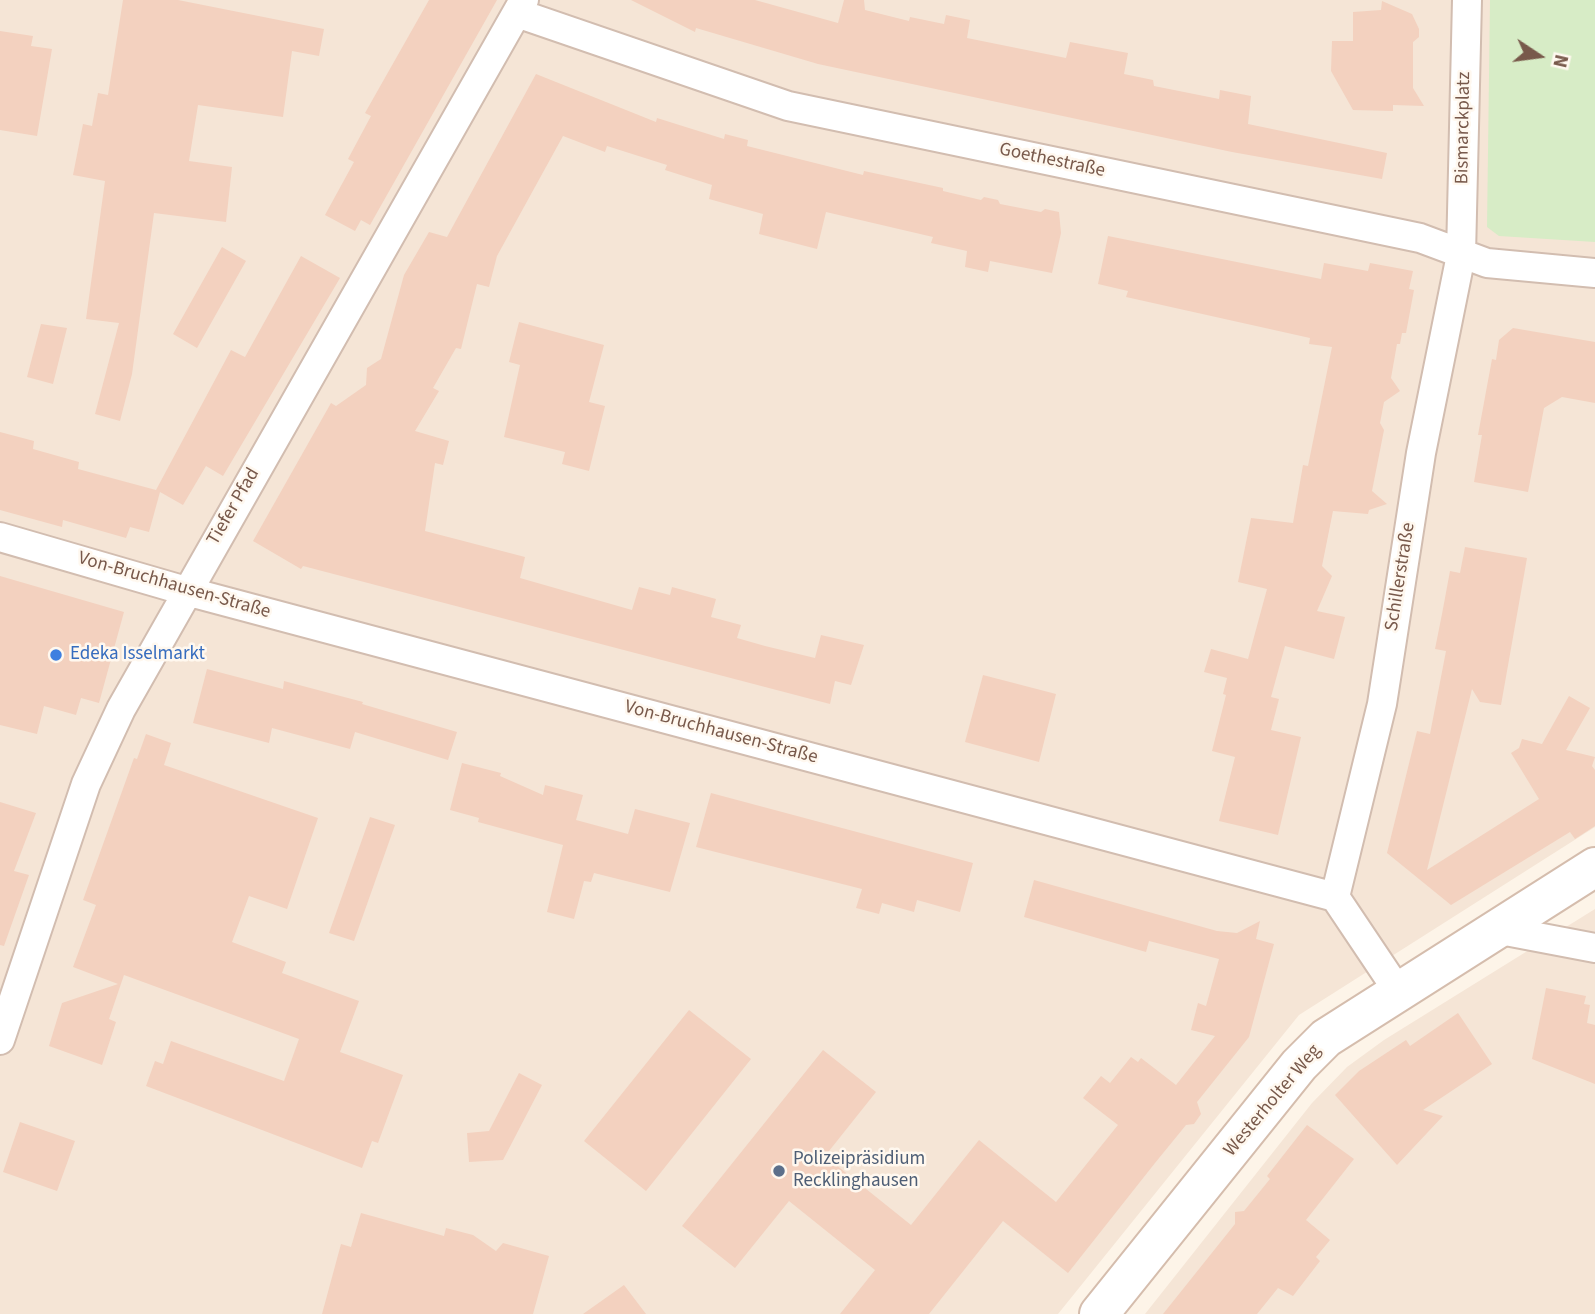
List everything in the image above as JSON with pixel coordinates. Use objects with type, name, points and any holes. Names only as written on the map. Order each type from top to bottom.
[{"type":"street","name":"Bismarckplatz","points":[[1461,255],[1466,0]]},
{"type":"street","name":"Goethestraße","points":[[521,7],[789,106],[1420,238],[1487,263],[1595,273]]},
{"type":"street","name":"Tiefer Pfad","points":[[0,1040],[86,784],[121,709],[521,7]]},
{"type":"street","name":"Schillerstraße","points":[[1335,897],[1382,704],[1420,453],[1461,255]]},
{"type":"street","name":"Von-Bruchhausen-Straße","points":[[0,537],[186,591],[1335,897]]},
{"type":"street","name":"Westerholter Weg","points":[[1099,1314],[1299,1065],[1326,1038],[1595,867]]},
{"type":"street","points":[[1335,897],[1398,991]]},
{"type":"street","points":[[1495,929],[1595,948]]},
{"type":"shaded area","points":[[0,0],[1595,0],[1595,827],[1299,1015],[1058,1314],[0,1314]]},
{"type":"shaded area","points":[[1595,909],[1595,1314],[1145,1314],[1312,1103],[1347,1067],[1384,1040]]},
{"type":"green space","points":[[1490,0],[1595,0],[1595,242],[1499,236],[1487,227]]},
{"type":"building","points":[[123,0],[178,0],[324,29],[319,56],[292,51],[283,117],[198,105],[189,161],[232,167],[226,222],[154,213],[132,374],[120,421],[95,414],[119,323],[86,319],[105,181],[73,175],[83,124],[92,126],[98,93],[108,95]]},
{"type":"building","points":[[429,0],[497,0],[370,225],[361,220],[355,231],[325,215],[354,162],[348,159],[371,116],[365,113]]},
{"type":"building","points":[[631,0],[755,0],[838,23],[844,0],[864,0],[865,10],[909,21],[910,17],[944,24],[946,15],[970,20],[967,38],[1066,58],[1070,42],[1128,53],[1124,74],[1153,80],[1154,86],[1219,99],[1220,90],[1251,96],[1248,124],[1387,153],[1382,179],[1232,152],[818,64],[696,28],[695,32]]},
{"type":"building","points":[[1382,1],[1412,14],[1419,29],[1419,37],[1413,42],[1413,88],[1424,106],[1393,105],[1393,111],[1353,110],[1331,71],[1332,41],[1353,41],[1353,12],[1381,10]]},
{"type":"building","points":[[0,31],[33,36],[31,46],[52,49],[37,136],[0,130]]},
{"type":"building","points":[[536,74],[656,122],[657,118],[724,139],[725,134],[748,140],[747,146],[863,175],[864,171],[943,188],[943,191],[981,200],[984,197],[998,200],[1000,204],[1041,212],[1045,209],[1059,212],[1061,233],[1052,273],[990,261],[988,272],[965,267],[967,251],[931,243],[933,237],[826,212],[817,249],[759,234],[763,214],[709,199],[712,185],[665,170],[667,165],[607,146],[605,152],[563,136],[497,256],[489,287],[477,284],[461,349],[456,348],[433,388],[439,391],[415,431],[449,441],[443,465],[435,463],[425,531],[525,557],[520,578],[632,610],[639,587],[670,595],[672,587],[716,599],[711,617],[741,625],[737,638],[765,646],[815,658],[821,635],[864,645],[851,685],[835,681],[830,704],[303,566],[301,569],[253,541],[331,403],[336,406],[366,385],[367,368],[381,359],[404,275],[429,232],[447,237]]},
{"type":"building","points":[[1108,236],[1321,279],[1324,263],[1368,271],[1370,263],[1413,271],[1409,289],[1414,290],[1406,333],[1402,333],[1400,344],[1397,344],[1391,378],[1400,391],[1384,402],[1380,423],[1384,430],[1372,491],[1387,504],[1369,510],[1368,514],[1333,511],[1322,566],[1332,576],[1317,611],[1345,617],[1334,659],[1285,646],[1271,697],[1279,699],[1271,730],[1301,737],[1278,835],[1219,821],[1235,757],[1212,751],[1226,695],[1223,694],[1227,678],[1204,672],[1211,649],[1248,659],[1267,589],[1238,582],[1251,518],[1293,523],[1303,465],[1308,466],[1332,347],[1309,344],[1310,338],[1126,297],[1128,291],[1098,284]]},
{"type":"building","points":[[222,247],[246,261],[197,348],[173,334]]},
{"type":"building","points":[[301,256],[340,278],[223,476],[206,466],[183,505],[160,492],[149,532],[130,527],[126,538],[63,520],[62,527],[0,510],[0,432],[34,441],[33,449],[79,462],[78,469],[156,490],[231,350],[245,357]]},
{"type":"building","points":[[519,322],[604,345],[589,402],[605,406],[589,471],[562,464],[565,452],[504,437],[520,365],[509,362]]},
{"type":"building","points":[[41,324],[67,328],[53,384],[27,377]]},
{"type":"building","points":[[1513,328],[1595,342],[1595,403],[1562,397],[1544,408],[1528,492],[1474,482],[1482,435],[1478,435],[1492,359],[1496,360],[1499,340]]},
{"type":"building","points":[[1465,547],[1527,558],[1501,705],[1480,702],[1472,689],[1427,870],[1539,799],[1511,753],[1519,748],[1522,739],[1542,744],[1569,696],[1590,708],[1566,750],[1595,757],[1592,766],[1595,770],[1595,826],[1575,839],[1570,832],[1451,905],[1387,853],[1417,731],[1430,734],[1446,651],[1435,649],[1450,571],[1460,573]]},
{"type":"building","name":"Edeka Isselmarkt","points":[[0,576],[124,612],[99,703],[81,698],[76,715],[44,706],[37,734],[0,725]]},
{"type":"building","points":[[207,669],[283,689],[284,681],[363,702],[362,704],[457,732],[448,760],[355,732],[350,749],[272,728],[269,743],[193,723]]},
{"type":"building","points":[[983,675],[1056,694],[1039,762],[965,742]]},
{"type":"building","points":[[146,734],[171,743],[164,765],[318,818],[287,909],[249,896],[232,942],[286,962],[282,973],[359,1001],[340,1052],[403,1075],[378,1143],[372,1141],[362,1168],[146,1086],[155,1061],[163,1064],[171,1041],[284,1081],[299,1039],[124,975],[109,1019],[116,1022],[102,1065],[49,1046],[62,1003],[118,984],[73,967],[96,905],[83,900],[134,758],[137,759]]},
{"type":"building","points":[[462,763],[501,773],[500,776],[543,795],[545,785],[583,795],[576,820],[628,834],[635,809],[690,823],[670,892],[594,873],[591,882],[584,881],[574,919],[547,912],[563,845],[478,822],[479,818],[450,810]]},
{"type":"building","points":[[711,793],[973,863],[960,912],[917,900],[914,912],[882,903],[879,914],[856,908],[862,889],[696,847]]},
{"type":"building","points":[[0,802],[36,813],[14,871],[29,875],[4,946],[0,945]]},
{"type":"building","points":[[370,817],[395,825],[354,941],[329,933]]},
{"type":"building","points":[[1034,880],[1217,931],[1237,933],[1260,921],[1256,939],[1274,944],[1249,1037],[1197,1102],[1201,1114],[1194,1124],[1186,1125],[1068,1273],[1003,1221],[929,1314],[840,1314],[875,1270],[789,1201],[735,1268],[682,1226],[823,1050],[876,1092],[825,1156],[911,1225],[979,1140],[1056,1202],[1118,1125],[1083,1098],[1101,1076],[1110,1083],[1131,1057],[1138,1062],[1141,1058],[1176,1085],[1215,1036],[1191,1030],[1198,1003],[1206,1006],[1219,959],[1149,941],[1146,952],[1024,917]]},
{"type":"building","points":[[1546,988],[1586,996],[1584,1004],[1590,1005],[1587,1023],[1595,1025],[1595,1084],[1532,1059]]},
{"type":"building","points":[[689,1010],[751,1059],[646,1191],[584,1141]]},
{"type":"building","points":[[1458,1013],[1492,1064],[1423,1110],[1443,1116],[1397,1165],[1335,1095],[1359,1071],[1406,1040],[1410,1046]]},
{"type":"building","points":[[519,1073],[542,1085],[503,1160],[469,1162],[467,1133],[489,1131]]},
{"type":"building","points":[[20,1122],[75,1141],[57,1191],[3,1172]]},
{"type":"building","points":[[1307,1125],[1354,1159],[1306,1220],[1330,1240],[1316,1257],[1320,1261],[1293,1296],[1278,1288],[1257,1314],[1163,1314],[1235,1224],[1235,1212],[1244,1211],[1270,1179],[1267,1176]]},
{"type":"building","points":[[361,1213],[444,1236],[446,1228],[473,1235],[496,1251],[503,1243],[549,1256],[533,1314],[322,1314],[341,1244],[351,1247]]},
{"type":"building","points":[[624,1285],[646,1314],[583,1314]]},
{"type":"place","name":"Edeka Isselmarkt","points":[[56,655]]},
{"type":"place","name":"Polizeipräsidium Recklinghausen","points":[[779,1171]]}]
